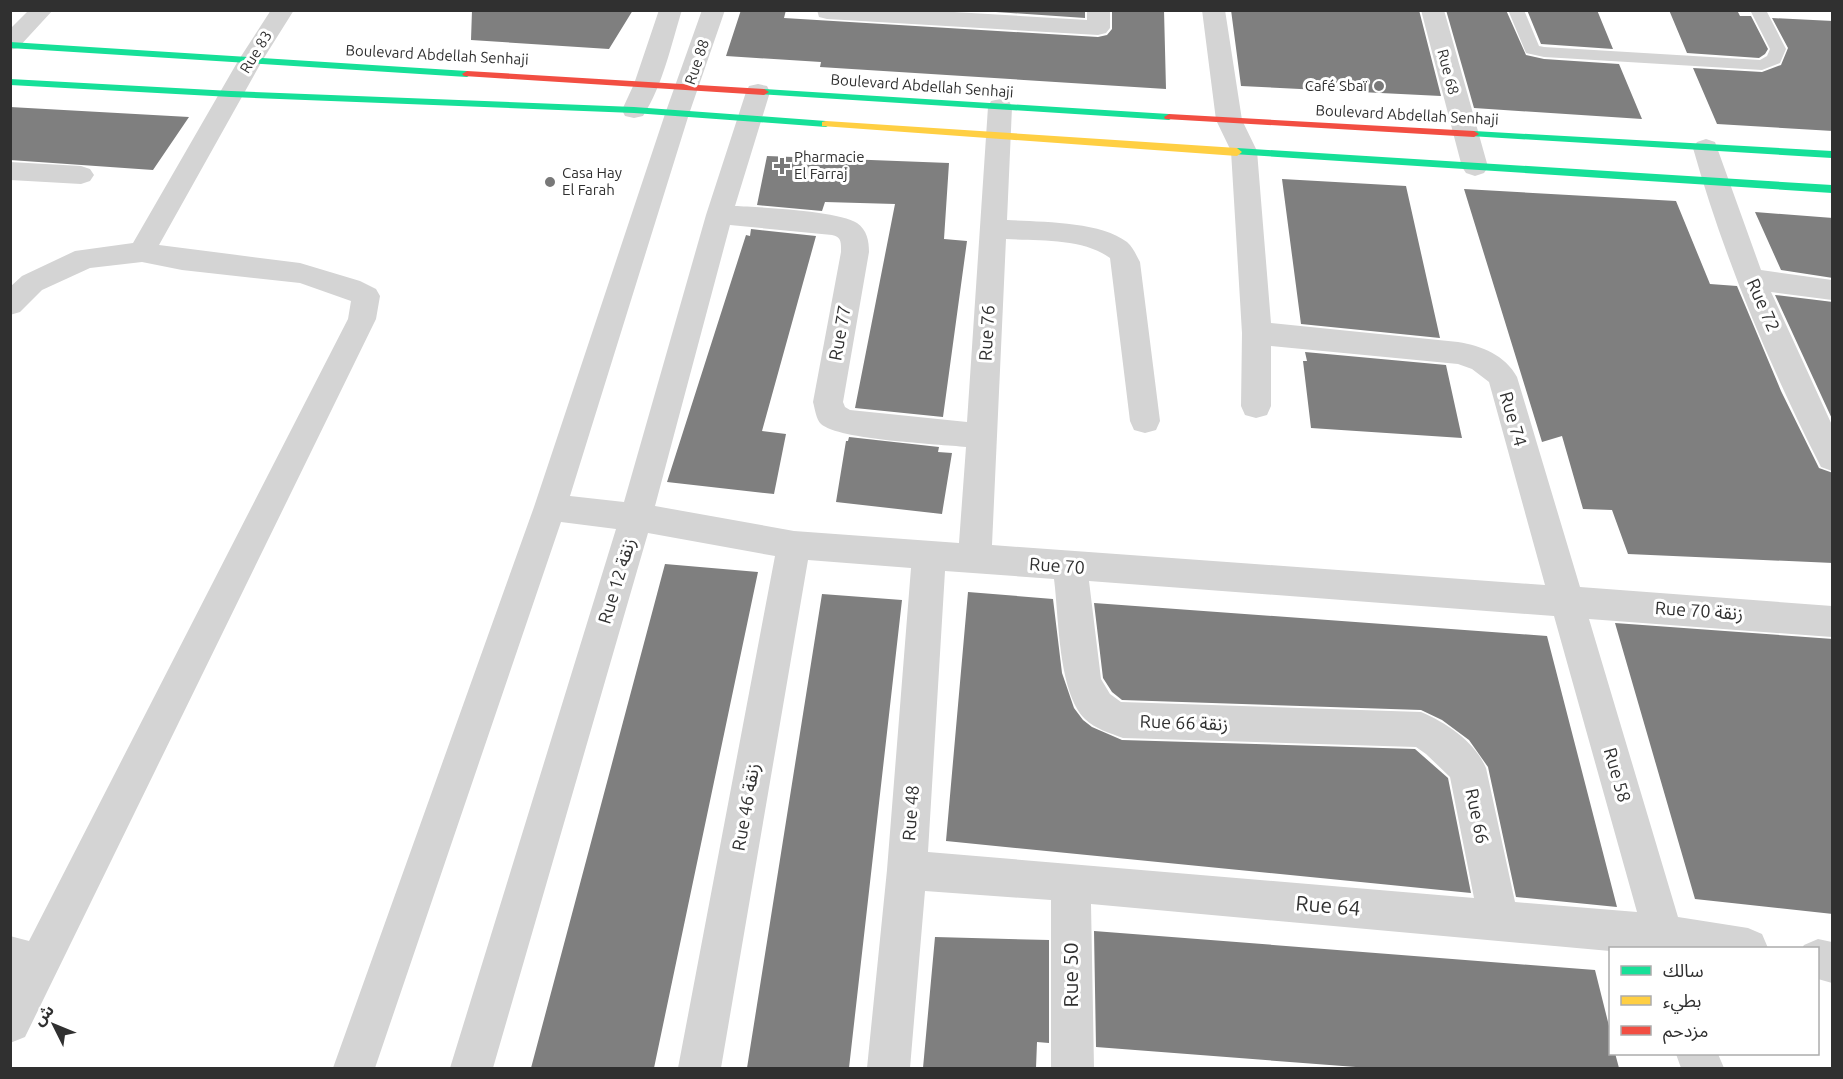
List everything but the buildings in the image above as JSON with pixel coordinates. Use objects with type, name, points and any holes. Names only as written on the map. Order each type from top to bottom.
[{"type":"street","points":[[10,44],[42,10]]},
{"type":"street","name":"Rue 83","points":[[142,252],[250,61],[283,10]]},
{"type":"street","points":[[634,110],[646,84],[671,10]]},
{"type":"street","name":"Rue 88","points":[[354,1068],[550,507],[714,10]]},
{"type":"street","points":[[827,12],[1098,28],[1099,10]]},
{"type":"street","points":[[1213,10],[1229,120],[1244,151],[1257,333],[1256,406]]},
{"type":"street","name":"Rue 68","points":[[1432,10],[1475,167]]},
{"type":"street","name":"Boulevard Abdellah Senhaji","points":[[10,44],[250,61],[646,84],[683,100],[754,105],[1000,107],[1833,155]]},
{"type":"street","name":"Boulevard Abdellah Senhaji","points":[[10,82],[231,94],[634,110],[683,100],[754,105],[997,137],[1833,189]]},
{"type":"street","name":"Rue 12 زنقة","points":[[471,1068],[636,517],[719,215],[754,105]]},
{"type":"street","name":"Rue 76","points":[[975,560],[1000,107]]},
{"type":"street","name":"Rue 72","points":[[1706,148],[1715,183],[1750,279],[1833,458]]},
{"type":"street","points":[[10,171],[81,175]]},
{"type":"street","name":"Rue 77","points":[[719,215],[755,216],[832,225],[847,229],[855,238],[855,252],[828,402],[832,415],[846,422],[982,436]]},
{"type":"street","points":[[992,228],[1089,237],[1107,243],[1120,251],[1126,262],[1145,421]]},
{"type":"street","points":[[10,304],[32,283],[85,258],[142,252],[182,260],[300,273],[350,288],[366,296],[362,320],[25,961],[10,1022]]},
{"type":"street","points":[[1750,279],[1833,290]]},
{"type":"street","name":"Rue 74","points":[[1257,333],[1458,352],[1475,356],[1489,363],[1502,377],[1566,601]]},
{"type":"street","name":"Rue 70","points":[[550,507],[636,517],[794,545],[1070,567],[1566,601]]},
{"type":"street","name":"Rue 46 زنقة","points":[[699,1068],[794,545]]},
{"type":"street","name":"Rue 48","points":[[888,1068],[907,870],[929,556]]},
{"type":"street","name":"Rue 66 زنقة","points":[[1070,567],[1083,679],[1088,696],[1097,708],[1107,715],[1123,721],[1420,730]]},
{"type":"street","name":"Rue 70 زنقة","points":[[1566,601],[1833,621]]},
{"type":"street","name":"Rue 58","points":[[1566,601],[1665,942]]},
{"type":"street","name":"Rue 66","points":[[1420,730],[1439,741],[1467,768],[1500,922]]},
{"type":"street","name":"Rue 64","points":[[907,870],[1071,882],[1500,922],[1665,942],[1734,947]]},
{"type":"street","name":"Rue 50","points":[[1071,882],[1072,1068]]},
{"type":"lane","points":[[1516,10],[1532,49],[1544,52],[1762,65],[1774,59],[1778,50],[1758,10]]},
{"type":"traffic: fast","points":[[10,45],[467,74]]},
{"type":"traffic: fast","points":[[10,82],[231,94],[634,110],[826,124]]},
{"type":"traffic: fast","points":[[764,92],[1169,117]]},
{"type":"traffic: fast","points":[[1474,134],[1832,155]]},
{"type":"traffic: fast","points":[[1237,152],[1832,189]]},
{"type":"traffic: slow","points":[[826,124],[1237,152]]},
{"type":"traffic: jam","points":[[467,74],[764,92]]},
{"type":"traffic: jam","points":[[1169,117],[1474,134]]},
{"type":"place","name":"Café Sbaï","points":[[1379,86]]},
{"type":"place","name":"Pharmacie El Farraj","points":[[782,166]]},
{"type":"place","name":"Casa Hay El Farah","points":[[550,182]]}]
